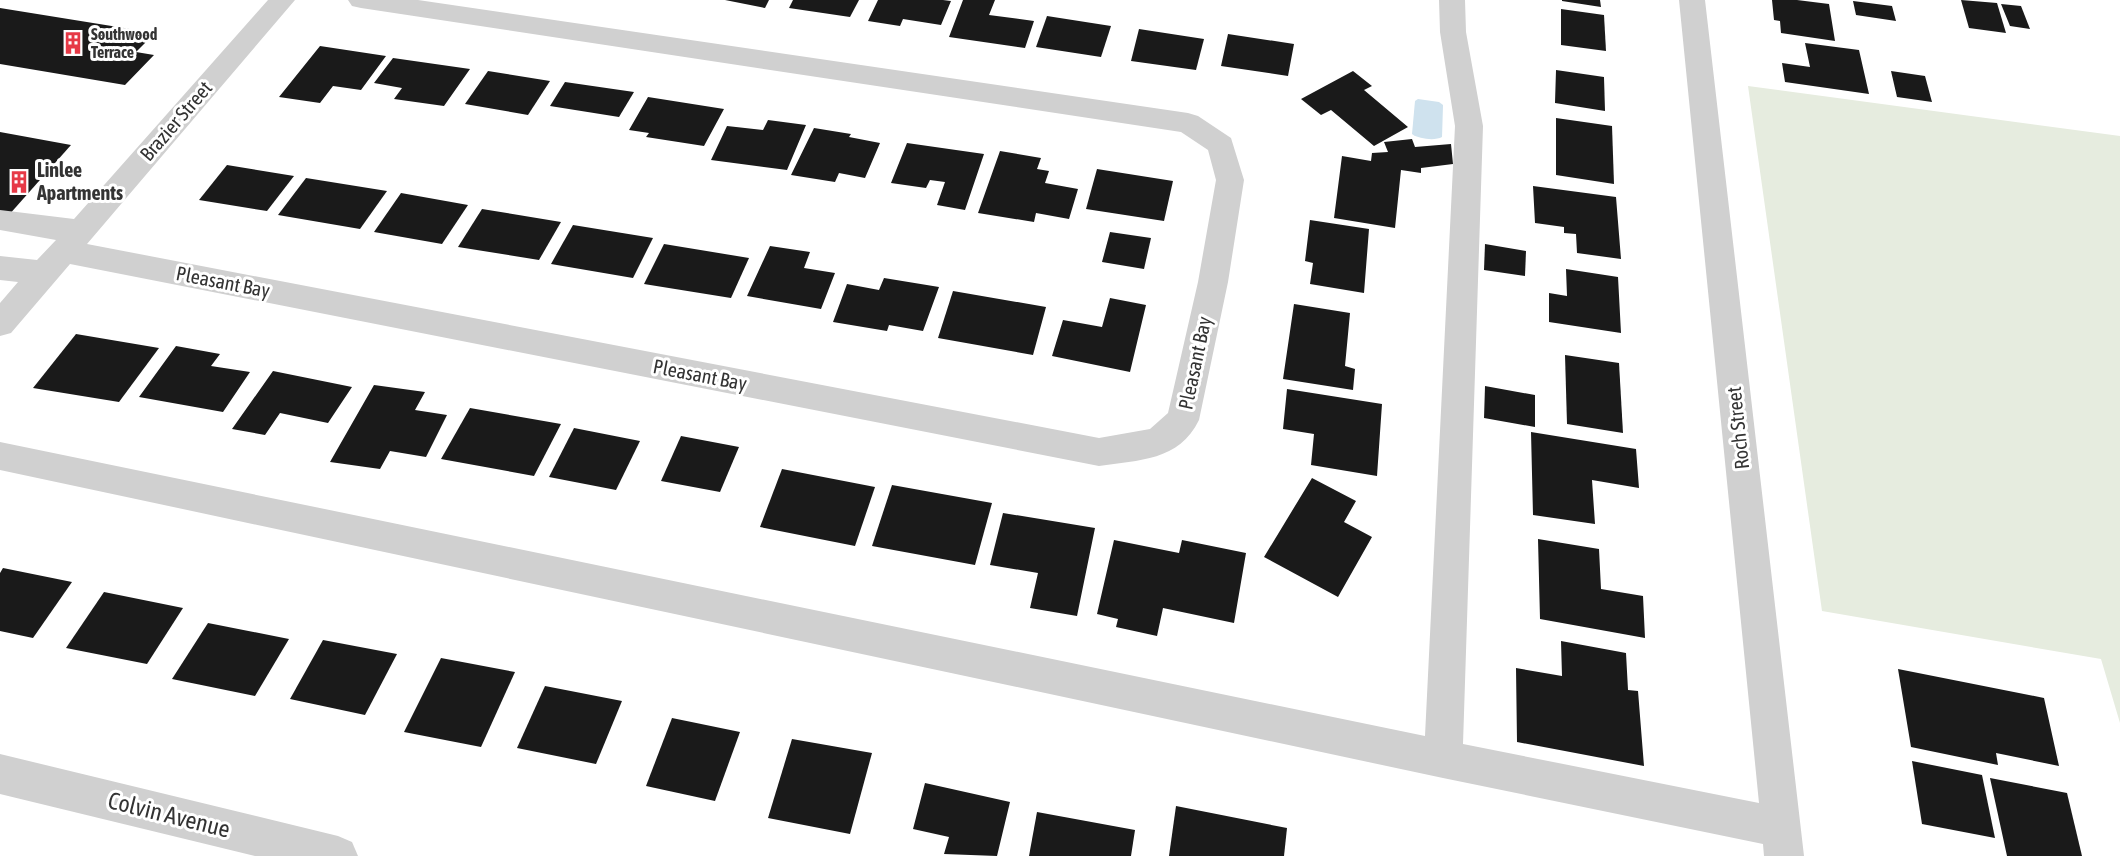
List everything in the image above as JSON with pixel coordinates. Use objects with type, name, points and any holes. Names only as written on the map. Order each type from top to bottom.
[{"type":"street","points":[[247,0],[280,2]]},
{"type":"street","name":"Pleasant Bay","points":[[62,251],[1099,452],[1159,442],[1183,420],[1213,282],[1230,180],[1221,145],[1188,123],[361,0]]},
{"type":"street","points":[[1443,759],[1469,126],[1463,78],[1452,28],[1452,0]]},
{"type":"street","name":"Roch Street","points":[[1692,0],[1783,842]]},
{"type":"street","name":"Brazier Street","points":[[0,324],[280,2]]},
{"type":"street","points":[[0,268],[62,251],[41,227],[4,220]]},
{"type":"street","points":[[0,456],[1443,759],[1783,842]]},
{"type":"street","name":"Colvin Avenue","points":[[0,774],[338,856]]},
{"type":"shaded area","points":[[1748,86],[2120,136],[2120,723],[2101,659],[1822,611]]},
{"type":"water","points":[[1418,99],[1439,102],[1443,105],[1442,137],[1427,139],[1412,134],[1415,101]]},
{"type":"building","points":[[725,0],[769,0],[765,8]]},
{"type":"building","points":[[793,0],[859,0],[850,17],[789,8]]},
{"type":"building","points":[[878,0],[951,1],[941,25],[903,19],[900,26],[868,21]]},
{"type":"building","points":[[963,0],[995,0],[989,15],[1034,21],[1025,48],[949,37]]},
{"type":"building","points":[[1600,0],[1601,7],[1562,1]]},
{"type":"building","points":[[1772,0],[1829,4],[1835,41],[1781,33],[1780,21],[1774,20]]},
{"type":"building","points":[[1961,0],[1997,3],[2006,33],[1969,28]]},
{"type":"building","points":[[1853,1],[1892,6],[1896,21],[1856,15]]},
{"type":"building","points":[[2001,4],[2021,6],[2030,29],[2010,26]]},
{"type":"building","name":"Southwood Terrace","points":[[0,8],[155,33],[136,52],[154,55],[125,85],[0,64]]},
{"type":"building","points":[[1561,9],[1604,15],[1606,51],[1561,45]]},
{"type":"building","points":[[1047,16],[1111,26],[1101,57],[1036,47]]},
{"type":"building","points":[[1139,29],[1204,39],[1196,70],[1131,61]]},
{"type":"building","points":[[1228,34],[1294,44],[1288,76],[1221,66]]},
{"type":"building","points":[[1805,43],[1859,50],[1869,94],[1785,82],[1782,63],[1810,67]]},
{"type":"building","points":[[320,46],[386,56],[361,90],[333,86],[320,103],[279,97]]},
{"type":"building","points":[[393,58],[470,69],[444,106],[394,99],[402,88],[374,83]]},
{"type":"building","points":[[1556,70],[1604,77],[1605,111],[1555,103]]},
{"type":"building","points":[[488,71],[550,81],[528,115],[465,104]]},
{"type":"building","points":[[1353,71],[1372,86],[1364,90],[1408,127],[1374,146],[1331,110],[1321,115],[1301,99]]},
{"type":"building","points":[[1891,71],[1925,76],[1932,102],[1897,97]]},
{"type":"building","points":[[565,82],[634,92],[619,117],[550,106]]},
{"type":"building","points":[[648,97],[724,109],[704,146],[646,137],[649,133],[629,130]]},
{"type":"building","points":[[1556,118],[1612,126],[1614,184],[1556,175]]},
{"type":"building","points":[[768,120],[806,125],[787,170],[711,160],[727,126],[763,130]]},
{"type":"building","points":[[814,128],[851,134],[849,137],[880,143],[865,178],[839,173],[835,182],[791,175]]},
{"type":"building","name":"Linlee Apartments","points":[[0,132],[71,145],[0,225]]},
{"type":"building","points":[[1412,139],[1415,147],[1451,144],[1453,164],[1421,168],[1421,173],[1401,170],[1395,228],[1334,218],[1342,156],[1371,161],[1372,153],[1388,152],[1384,142]]},
{"type":"building","points":[[907,143],[984,154],[965,210],[937,205],[945,182],[930,180],[926,188],[891,183]]},
{"type":"building","points":[[1000,151],[1041,158],[1037,169],[1049,171],[1045,183],[1078,189],[1069,219],[1036,213],[1034,222],[978,213]]},
{"type":"building","points":[[227,165],[294,176],[267,211],[199,200]]},
{"type":"building","points":[[1097,169],[1173,181],[1164,221],[1086,209]]},
{"type":"building","points":[[306,178],[387,191],[360,229],[278,215]]},
{"type":"building","points":[[1533,186],[1616,197],[1621,259],[1577,253],[1576,234],[1564,233],[1564,227],[1535,223]]},
{"type":"building","points":[[401,193],[468,205],[442,244],[374,232]]},
{"type":"building","points":[[482,209],[561,222],[539,260],[458,247]]},
{"type":"building","points":[[1310,220],[1369,229],[1364,293],[1310,284],[1313,263],[1305,261]]},
{"type":"building","points":[[573,225],[653,238],[633,278],[551,264]]},
{"type":"building","points":[[1110,232],[1151,238],[1144,269],[1102,262]]},
{"type":"building","points":[[664,244],[749,258],[731,298],[644,284]]},
{"type":"building","points":[[1485,244],[1526,251],[1525,276],[1484,270]]},
{"type":"building","points":[[770,246],[810,252],[804,268],[835,273],[821,309],[747,296]]},
{"type":"building","points":[[1566,269],[1618,277],[1621,333],[1549,322],[1549,293],[1567,296]]},
{"type":"building","points":[[884,278],[939,287],[923,331],[889,325],[887,331],[833,322],[847,284],[879,290]]},
{"type":"building","points":[[953,291],[1046,307],[1033,355],[938,338]]},
{"type":"building","points":[[1110,298],[1146,305],[1130,372],[1052,356],[1063,320],[1102,327]]},
{"type":"building","points":[[1294,304],[1350,313],[1345,366],[1355,369],[1353,390],[1283,379]]},
{"type":"building","points":[[76,334],[159,348],[119,402],[33,388]]},
{"type":"building","points":[[176,346],[220,354],[211,366],[250,372],[223,412],[139,397]]},
{"type":"building","points":[[1565,355],[1619,363],[1623,433],[1567,424]]},
{"type":"building","points":[[273,371],[352,387],[328,423],[280,413],[265,435],[232,429]]},
{"type":"building","points":[[374,385],[425,392],[415,410],[447,415],[426,457],[390,451],[380,469],[330,462]]},
{"type":"building","points":[[1485,386],[1535,395],[1535,427],[1484,418]]},
{"type":"building","points":[[1287,389],[1382,404],[1377,476],[1311,465],[1314,434],[1283,429]]},
{"type":"building","points":[[470,408],[561,424],[534,476],[441,459]]},
{"type":"building","points":[[574,428],[640,441],[616,490],[549,477]]},
{"type":"building","points":[[1531,432],[1636,449],[1639,488],[1592,480],[1595,524],[1533,515]]},
{"type":"building","points":[[681,436],[739,447],[720,492],[661,481]]},
{"type":"building","points":[[782,469],[875,487],[855,546],[760,527]]},
{"type":"building","points":[[1312,478],[1356,501],[1344,522],[1372,537],[1338,597],[1264,557]]},
{"type":"building","points":[[892,485],[992,503],[975,565],[872,546]]},
{"type":"building","points":[[1003,513],[1095,528],[1077,616],[1030,608],[1038,573],[990,565]]},
{"type":"building","points":[[1538,539],[1599,549],[1601,589],[1643,596],[1645,638],[1540,619]]},
{"type":"building","points":[[1114,540],[1179,553],[1182,540],[1246,553],[1234,623],[1163,608],[1157,636],[1116,627],[1118,619],[1097,614]]},
{"type":"building","points":[[3,568],[72,582],[33,638],[0,631],[0,573]]},
{"type":"building","points":[[104,592],[183,608],[147,664],[66,648]]},
{"type":"building","points":[[208,623],[289,639],[255,696],[172,679]]},
{"type":"building","points":[[323,640],[397,654],[365,715],[290,699]]},
{"type":"building","points":[[1561,641],[1626,653],[1628,690],[1638,691],[1644,766],[1517,742],[1516,668],[1562,676]]},
{"type":"building","points":[[441,658],[515,672],[481,747],[404,732]]},
{"type":"building","points":[[1898,669],[2044,698],[2059,766],[1996,753],[1998,765],[1911,747]]},
{"type":"building","points":[[545,686],[622,701],[596,764],[517,748]]},
{"type":"building","points":[[672,718],[740,732],[715,801],[646,786]]},
{"type":"building","points":[[792,739],[872,753],[850,834],[768,818]]},
{"type":"building","points":[[1912,761],[1982,775],[1995,838],[1922,824]]},
{"type":"building","points":[[1990,778],[2067,793],[2082,856],[2007,856]]},
{"type":"building","points":[[925,783],[1010,802],[997,856],[944,854],[949,837],[913,829]]},
{"type":"building","points":[[1176,806],[1287,828],[1284,856],[1169,856]]},
{"type":"building","points":[[1037,812],[1135,830],[1131,856],[1029,856]]},
{"type":"place","name":"Southwood Terrace","points":[[73,43]]},
{"type":"place","name":"Linlee Apartments","points":[[19,182]]}]
